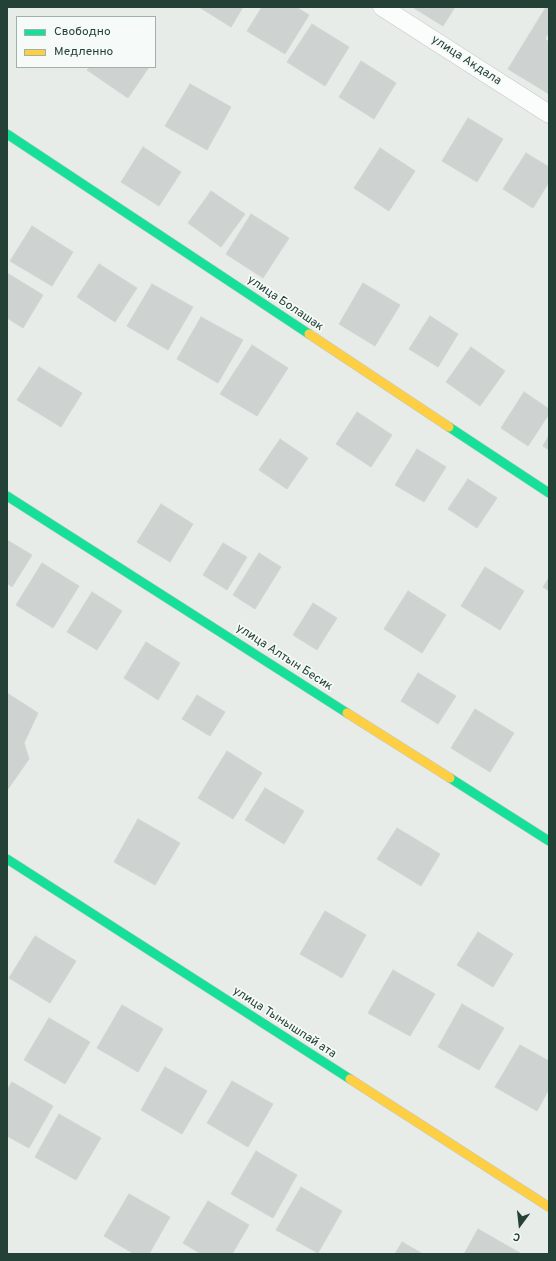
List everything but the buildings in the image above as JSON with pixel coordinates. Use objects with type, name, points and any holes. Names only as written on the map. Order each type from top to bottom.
[{"type":"street","name":"улица Акдала","points":[[382,7],[549,114]]},
{"type":"street","name":"улица Болашак","points":[[7,134],[549,493]]},
{"type":"street","name":"улица Алтын Бесик","points":[[7,496],[549,841]]},
{"type":"street","name":"улица Тынышпай ата","points":[[7,859],[549,1207]]},
{"type":"traffic: fast","points":[[7,134],[309,334]]},
{"type":"traffic: fast","points":[[449,427],[549,493]]},
{"type":"traffic: fast","points":[[7,496],[347,713]]},
{"type":"traffic: fast","points":[[450,778],[549,841]]},
{"type":"traffic: fast","points":[[7,859],[350,1079]]},
{"type":"traffic: slow","points":[[309,334],[449,427]]},
{"type":"traffic: slow","points":[[347,713],[450,778]]},
{"type":"traffic: slow","points":[[350,1079],[549,1207]]}]
